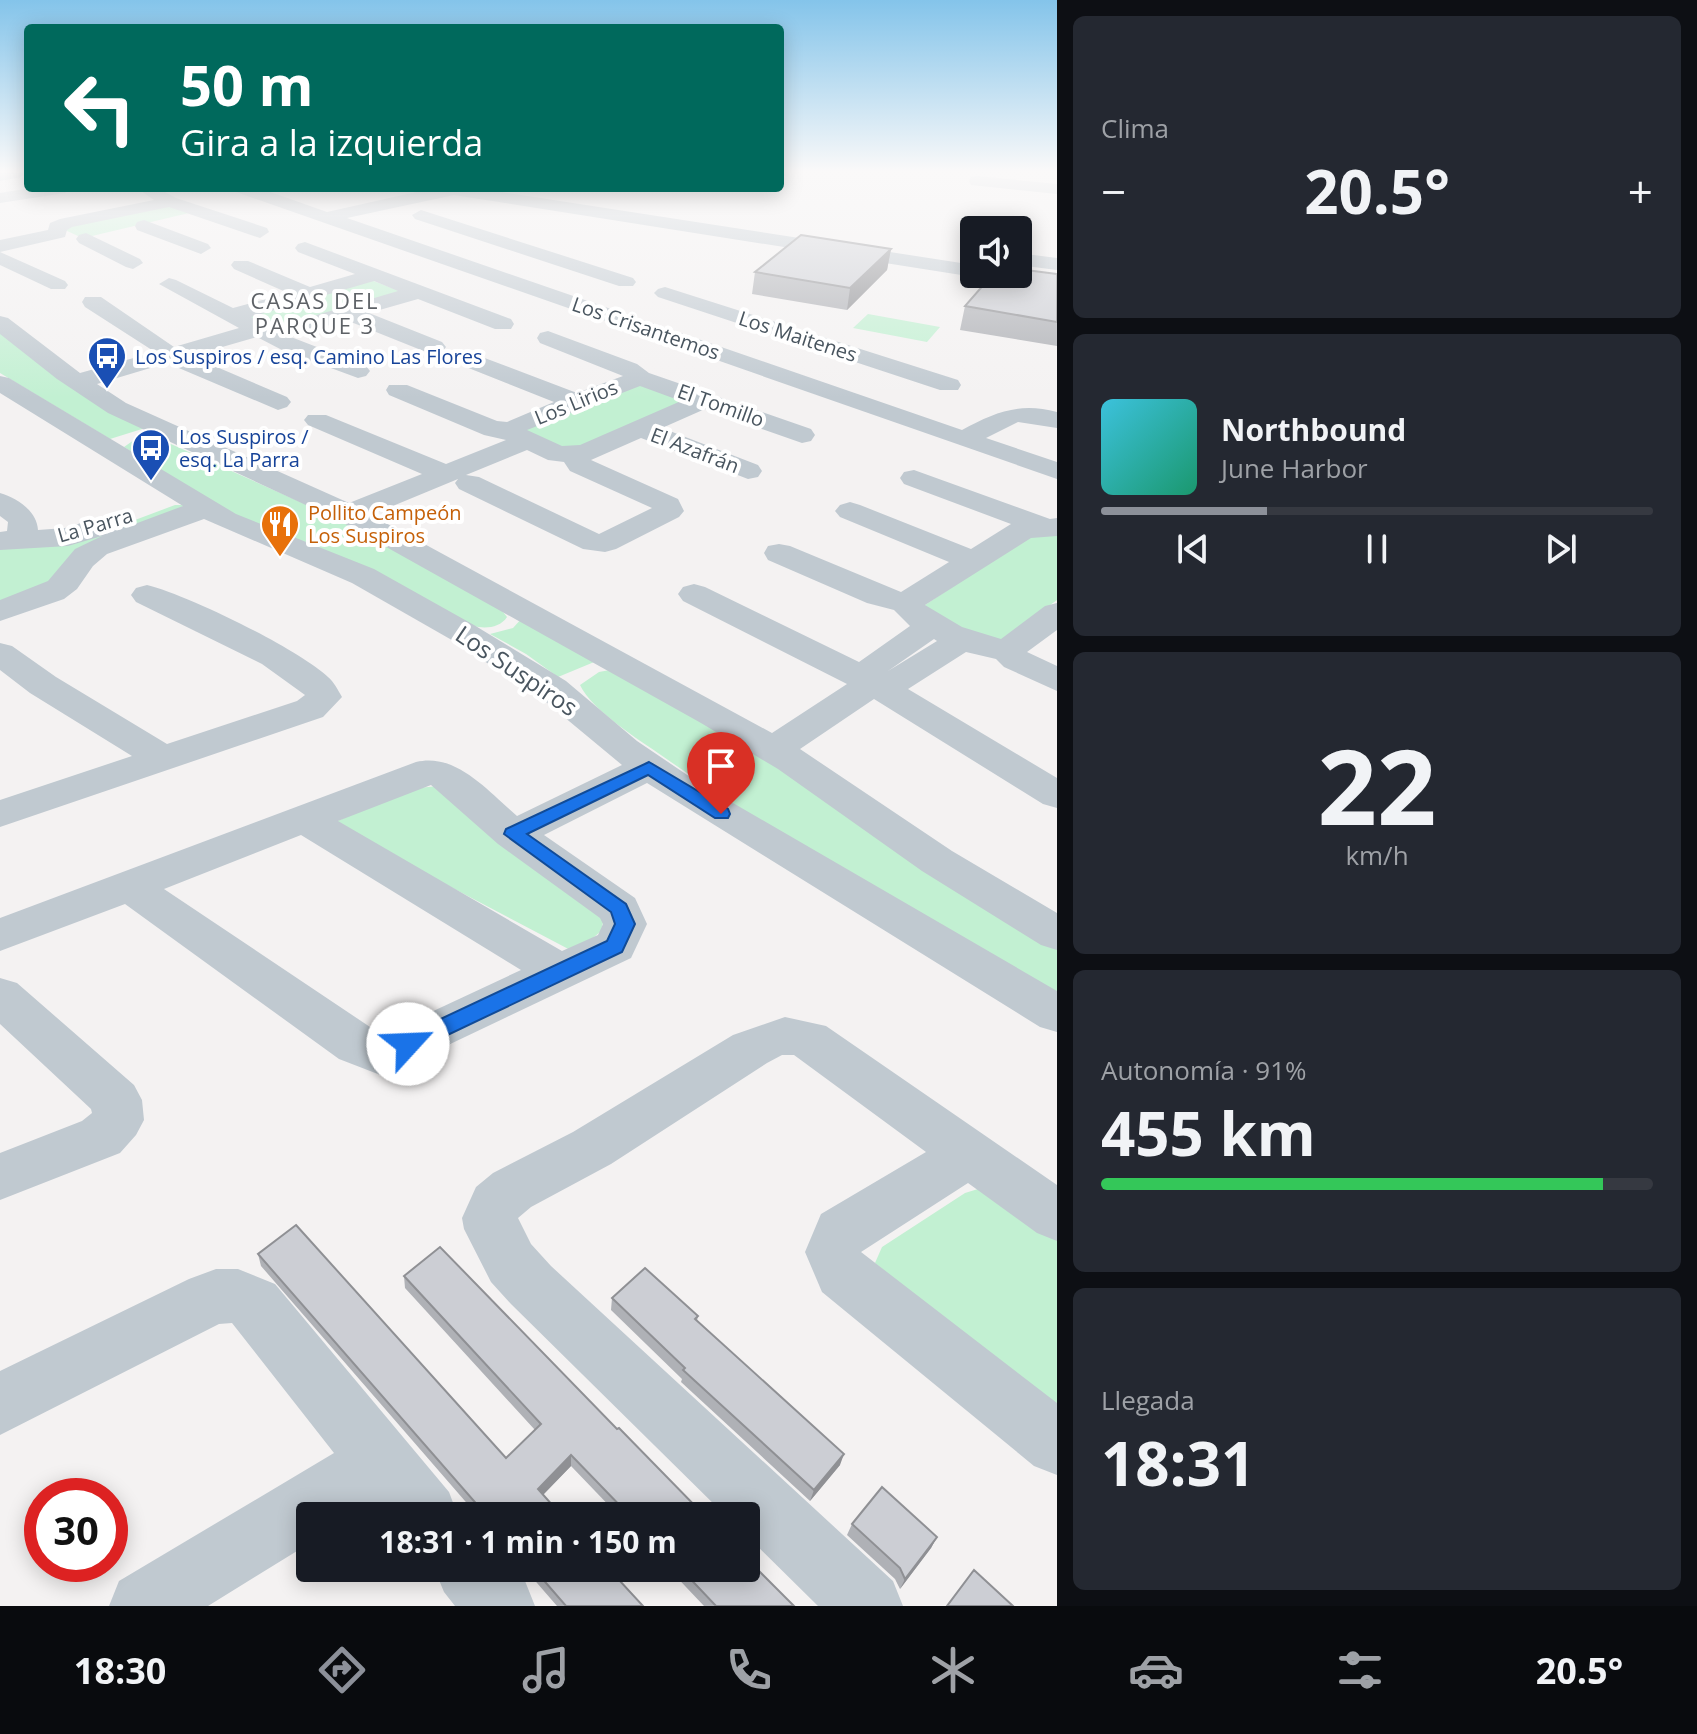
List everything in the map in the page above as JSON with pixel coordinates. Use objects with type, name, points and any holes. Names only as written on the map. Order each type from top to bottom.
[{"type":"street","points":[[99,248],[133,263]]},
{"type":"street","points":[[305,248],[503,324]]},
{"type":"street","name":"Los Crisantemos","points":[[415,248],[1057,471]]},
{"type":"street","points":[[253,325],[307,293],[396,283],[515,248]]},
{"type":"street","points":[[521,248],[626,282]]},
{"type":"street","points":[[826,248],[960,269]]},
{"type":"street","points":[[938,248],[960,251]]},
{"type":"street","points":[[0,252],[58,285]]},
{"type":"street","points":[[1032,261],[1057,264]]},
{"type":"street","points":[[241,265],[307,293]]},
{"type":"street","points":[[1032,280],[1057,284]]},
{"type":"street","points":[[71,378],[253,325],[348,313],[396,283]]},
{"type":"street","points":[[169,284],[358,371]]},
{"type":"street","name":"Los Maitenes","points":[[665,293],[940,382],[872,407]]},
{"type":"street","points":[[93,302],[166,351],[278,402]]},
{"type":"street","points":[[348,313],[434,347]]},
{"type":"street","name":"Los Suspiros","points":[[0,323],[71,378],[117,408],[358,520],[773,750],[949,869],[1057,934]]},
{"type":"street","points":[[358,520],[541,444],[641,429],[685,393],[739,369],[742,362],[800,336]]},
{"type":"street","name":"El Tomillo","points":[[548,338],[629,369],[640,378],[802,435]]},
{"type":"street","points":[[474,362],[576,402]]},
{"type":"street","name":"Los Lirios","points":[[541,444],[519,424],[640,378]]},
{"type":"street","name":"Los Suspiros","points":[[0,383],[250,532],[363,576],[462,632],[553,689],[649,767],[688,794],[1057,1014]]},
{"type":"street","points":[[317,420],[457,479],[594,543],[605,543],[669,511],[670,506],[541,444],[493,429],[398,390]]},
{"type":"street","points":[[965,439],[1017,412],[1057,420]]},
{"type":"street","points":[[104,445],[156,428]]},
{"type":"street","name":"El Azafrán","points":[[641,429],[748,471]]},
{"type":"street","points":[[914,478],[1049,526]]},
{"type":"street","points":[[0,611],[58,588],[65,583],[81,558],[96,548],[196,501]]},
{"type":"street","name":"La Parra","points":[[10,540],[68,537],[196,501]]},
{"type":"street","points":[[0,502],[22,519],[24,528],[10,540]]},
{"type":"street","points":[[850,511],[971,560]]},
{"type":"street","points":[[906,603],[1024,529],[1049,526]]},
{"type":"street","points":[[779,553],[878,596],[906,603],[915,616],[987,648],[1005,649],[1057,613]]},
{"type":"street","points":[[694,594],[873,683],[1057,795]]},
{"type":"street","points":[[0,814],[310,709],[324,697],[323,690],[270,654],[147,595]]},
{"type":"street","points":[[462,632],[484,631],[504,625],[515,615],[513,604]]},
{"type":"street","points":[[773,750],[873,683],[898,681],[948,632]]},
{"type":"street","points":[[1005,649],[1016,660],[1057,680]]},
{"type":"street","points":[[0,653],[43,685],[162,758]]},
{"type":"street","points":[[553,689],[592,666],[611,659]]},
{"type":"street","points":[[513,834],[649,767]]},
{"type":"street","points":[[0,935],[430,771],[445,776],[513,834],[619,909],[625,924],[615,946],[383,1056],[356,1045],[130,886]]},
{"type":"street","points":[[305,819],[560,972]]},
{"type":"street","points":[[0,996],[116,1100],[118,1120],[101,1137],[0,1177]]},
{"type":"street","points":[[868,1606],[531,1285],[511,1263],[492,1229],[490,1218],[495,1204],[512,1190],[592,1148],[750,1049],[786,1034],[809,1040],[1057,1216]]},
{"type":"street","points":[[969,1154],[841,1232],[833,1242],[833,1259],[842,1273],[1057,1443]]},
{"type":"street","points":[[0,1404],[210,1298],[229,1294],[243,1296],[254,1304],[413,1502]]},
{"type":"street","points":[[144,1606],[380,1462]]},
{"type":"street","points":[[480,1582],[500,1606]]},
{"type":"green space","points":[[371,280],[402,292],[281,329],[254,321],[249,316]]},
{"type":"green space","points":[[868,314],[940,327],[927,342],[853,328]]},
{"type":"green space","points":[[0,331],[142,429],[110,439],[0,373]]},
{"type":"green space","points":[[635,384],[687,400],[586,446],[565,448],[526,432],[528,426]]},
{"type":"green space","points":[[153,436],[325,513],[500,608],[507,617],[492,627],[473,626],[241,519],[124,447],[134,440]]},
{"type":"green space","points":[[175,505],[185,505],[55,580],[0,604],[0,548],[87,538]]},
{"type":"green space","points":[[1057,533],[1057,600],[1003,640],[989,641],[929,615],[925,605],[1027,537]]},
{"type":"green space","points":[[523,617],[599,660],[558,677],[490,634],[513,628]]},
{"type":"green space","points":[[610,670],[655,688],[1057,948],[1057,992],[804,848],[626,731],[594,704],[580,685],[599,672]]},
{"type":"green space","points":[[438,786],[605,914],[601,931],[576,953],[331,824],[408,789]]},
{"type":"green space","points":[[978,1189],[1057,1231],[1057,1418],[875,1263],[882,1247],[965,1193]]},
{"type":"building","points":[[785,248],[891,249],[850,288],[755,272]]},
{"type":"building","points":[[1032,271],[1057,274],[1057,322],[965,306],[981,288],[1032,288]]},
{"type":"building","points":[[296,1225],[506,1458],[541,1424],[404,1276],[440,1247],[691,1502],[616,1502],[571,1455],[538,1489],[550,1502],[475,1502],[258,1254]]},
{"type":"building","points":[[645,1268],[698,1316],[695,1319],[844,1454],[814,1490],[683,1370],[685,1368],[612,1298]]},
{"type":"building","points":[[882,1487],[937,1537],[905,1579],[900,1568],[852,1524]]},
{"type":"building","points":[[974,1570],[1013,1606],[947,1606]]},
{"type":"building","points":[[760,1572],[794,1606],[716,1606],[693,1582],[760,1582]]},
{"type":"building","points":[[545,1582],[621,1582],[643,1606],[566,1606]]},
{"type":"place","name":"Los Suspiros / esq. Camino Las Flores","points":[[107,390]]},
{"type":"place","name":"Los Suspiros / esq. La Parra","points":[[151,482]]},
{"type":"place","name":"Pollito Campeón Los Suspiros","points":[[280,558]]},
{"type":"district","name":"CASAS DEL PARQUE 3","points":[[315,312]]},
{"type":"route","points":[[408,1044],[615,946],[625,924],[619,909],[513,834],[649,767],[721,814]]}]
